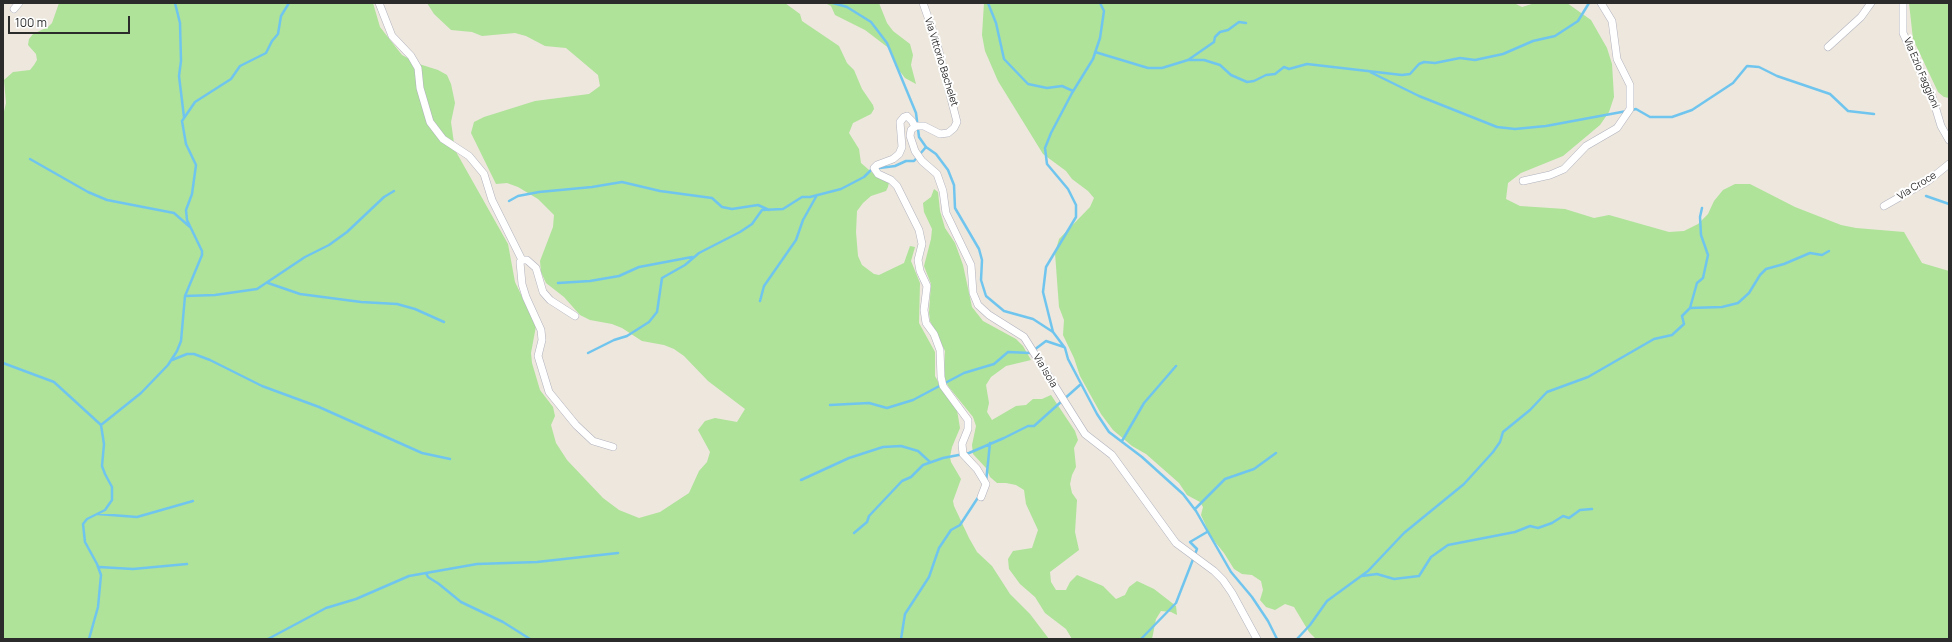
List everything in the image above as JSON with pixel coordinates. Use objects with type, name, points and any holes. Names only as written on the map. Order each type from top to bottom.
[{"type":"street","points":[[14,9],[19,3]]},
{"type":"street","points":[[379,3],[392,36],[411,56],[418,68],[420,88],[430,122],[443,140],[469,156],[484,174],[492,200],[522,260],[520,262],[522,284],[526,297],[536,315],[541,330],[542,340],[538,356],[549,392],[576,425],[593,441],[613,447]]},
{"type":"street","name":"Via Vittorio Bachelet","points":[[915,127],[924,126],[940,134],[948,134],[957,122],[936,40],[923,3]]},
{"type":"street","points":[[1522,181],[1550,175],[1564,169],[1586,146],[1617,128],[1630,109],[1630,85],[1617,59],[1612,21],[1601,3]]},
{"type":"street","points":[[1828,47],[1861,17],[1871,3]]},
{"type":"street","name":"Via Ezio Faggioni","points":[[1904,3],[1903,33],[1932,96],[1942,126],[1949,140]]},
{"type":"street","points":[[915,127],[908,116],[904,117],[900,122],[902,147],[899,154],[893,159],[877,164],[874,168],[878,174],[891,180],[897,186],[919,230],[922,244],[918,260],[927,286],[924,310],[926,323],[934,334],[940,350],[941,377],[943,386],[968,420],[968,429],[962,444],[963,454],[977,469],[986,484],[981,497]]},
{"type":"street","name":"Via Isola","points":[[915,127],[910,136],[915,151],[922,161],[937,174],[943,191],[946,213],[971,266],[973,293],[978,305],[989,315],[1024,337],[1085,434],[1112,456],[1176,543],[1214,571],[1223,580],[1232,593],[1257,639]]},
{"type":"street","name":"Via Croce","points":[[1884,206],[1928,181],[1949,164]]},
{"type":"street","points":[[522,260],[527,260],[536,268],[543,292],[550,300],[575,316]]},
{"type":"green space","points":[[59,3],[373,3],[380,27],[402,55],[419,64],[438,70],[447,75],[451,84],[455,103],[451,122],[455,150],[508,244],[515,282],[536,326],[531,353],[532,363],[540,390],[553,407],[555,416],[551,425],[556,443],[567,460],[603,498],[619,510],[639,518],[660,512],[689,493],[699,471],[707,462],[710,452],[698,430],[705,421],[715,418],[737,422],[745,409],[708,381],[684,356],[674,349],[664,345],[642,341],[622,328],[612,324],[590,320],[580,315],[564,297],[546,283],[541,272],[540,261],[553,227],[554,215],[538,199],[518,187],[507,183],[496,184],[471,133],[474,122],[484,117],[535,101],[589,94],[600,86],[598,75],[566,48],[545,46],[526,36],[515,33],[482,36],[472,32],[451,30],[434,14],[427,3],[785,3],[800,14],[802,21],[839,46],[847,63],[854,70],[862,89],[873,105],[874,109],[871,114],[853,123],[849,133],[859,149],[861,163],[876,176],[889,182],[886,191],[871,196],[857,211],[856,232],[858,256],[862,265],[874,274],[879,275],[904,263],[910,246],[915,247],[911,261],[920,283],[919,323],[935,352],[935,376],[957,410],[960,428],[952,447],[950,457],[951,462],[961,479],[953,501],[954,506],[977,552],[992,566],[1010,594],[1030,614],[1049,639],[3,639],[3,116],[6,103],[4,80],[13,72],[30,70],[34,65],[37,60],[36,54],[28,45],[29,39],[33,34],[48,27],[52,23]]},
{"type":"green space","points":[[825,3],[879,3],[887,23],[893,31],[910,44],[913,55],[911,65],[916,84],[905,78],[898,69],[890,49],[865,30],[835,15],[831,6]]},
{"type":"green space","points":[[984,3],[1514,3],[1522,7],[1535,3],[1567,3],[1591,20],[1607,48],[1612,64],[1614,97],[1609,112],[1600,125],[1563,156],[1521,173],[1508,183],[1506,199],[1520,206],[1565,209],[1594,218],[1609,215],[1669,232],[1684,231],[1698,224],[1708,214],[1714,201],[1723,190],[1735,184],[1750,184],[1795,207],[1841,225],[1856,228],[1904,232],[1922,263],[1949,271],[1949,639],[1316,639],[1309,632],[1294,607],[1285,604],[1275,610],[1266,607],[1260,600],[1263,590],[1261,581],[1252,575],[1242,574],[1234,569],[1224,553],[1211,537],[1201,515],[1203,507],[1200,502],[1187,495],[1179,483],[1146,454],[1132,446],[1113,430],[1101,414],[1080,376],[1074,358],[1063,335],[1064,320],[1059,307],[1055,253],[1059,239],[1090,207],[1094,198],[1088,191],[1072,179],[1066,171],[1043,154],[998,81],[985,51],[982,35]]},
{"type":"green space","points":[[1909,3],[1949,3],[1949,98],[1944,97],[1938,92],[1913,39]]},
{"type":"green space","points":[[934,189],[938,192],[940,211],[945,228],[955,243],[963,265],[972,307],[983,321],[1016,339],[1023,346],[1031,360],[1006,366],[991,377],[986,385],[989,403],[987,412],[992,420],[1016,406],[1026,405],[1033,399],[1042,399],[1051,395],[1075,431],[1078,440],[1074,448],[1076,467],[1070,484],[1072,493],[1077,500],[1075,532],[1079,550],[1050,572],[1051,582],[1056,590],[1066,590],[1070,582],[1077,575],[1103,586],[1116,599],[1125,595],[1129,587],[1137,581],[1154,589],[1176,606],[1177,615],[1171,612],[1161,611],[1156,619],[1152,639],[1072,639],[1066,629],[1045,613],[1035,597],[1020,584],[1009,569],[1008,559],[1013,551],[1032,548],[1038,530],[1026,504],[1024,490],[1016,485],[997,483],[990,477],[986,468],[973,454],[972,445],[976,426],[973,417],[948,386],[944,377],[945,351],[930,321],[929,312],[931,284],[924,266],[932,229],[924,212],[923,203],[931,197]]},
{"type":"waterway","points":[[175,3],[180,23],[181,61],[179,76],[184,117]]},
{"type":"waterway","points":[[101,425],[141,393],[168,365],[177,351],[181,341],[185,296],[202,255],[202,251],[187,220],[186,210],[192,194],[196,165],[186,144],[182,121],[195,102],[231,79],[240,66],[266,53],[272,41],[278,34],[281,16],[289,3]]},
{"type":"waterway","points":[[833,3],[847,7],[871,22],[887,43],[916,113],[919,137],[926,147],[936,154],[948,170],[954,185],[955,208],[979,249],[982,260],[981,280],[986,296],[1004,311],[1033,319],[1053,332]]},
{"type":"waterway","points":[[988,3],[996,23],[1004,59],[1028,84],[1047,88],[1062,86],[1073,91]]},
{"type":"waterway","points":[[1100,3],[1104,11],[1100,38],[1093,59],[1072,93],[1051,133],[1045,148],[1047,164],[1068,189],[1076,205],[1076,217],[1046,267],[1043,292],[1053,332],[1065,348],[1068,359],[1097,414],[1109,432],[1142,457],[1183,494],[1196,511],[1231,572],[1252,597],[1268,621],[1277,639]]},
{"type":"waterway","points":[[1095,52],[1148,68],[1162,68],[1188,60],[1204,60],[1220,65],[1231,75],[1247,82],[1254,81],[1266,75],[1275,74],[1284,67],[1289,69],[1307,64],[1402,75],[1410,74],[1419,64],[1424,62],[1435,63],[1460,58],[1475,60],[1503,54],[1533,41],[1555,36],[1578,21],[1589,3]]},
{"type":"waterway","points":[[1188,60],[1214,42],[1215,37],[1220,32],[1228,30],[1239,22],[1246,23]]},
{"type":"waterway","points":[[1632,110],[1636,109],[1650,117],[1672,117],[1692,110],[1733,83],[1747,66],[1759,67],[1777,76],[1830,94],[1848,111],[1874,114]]},
{"type":"waterway","points":[[1368,71],[1419,96],[1497,127],[1515,129],[1546,126],[1627,111]]},
{"type":"waterway","points":[[588,353],[614,340],[627,336],[649,322],[657,312],[662,278],[685,265],[699,253],[740,232],[752,224],[762,210],[783,209],[802,197],[810,197],[841,189],[864,177],[872,169],[895,166],[906,161],[914,161],[926,147]]},
{"type":"waterway","points":[[30,159],[88,192],[107,200],[174,213],[190,227]]},
{"type":"waterway","points":[[509,201],[518,196],[539,192],[592,187],[622,182],[660,191],[712,198],[722,207],[732,209],[758,205],[769,210]]},
{"type":"waterway","points":[[185,296],[215,295],[257,289],[305,257],[329,245],[347,232],[384,197],[394,191]]},
{"type":"waterway","points":[[760,301],[764,286],[796,240],[803,220],[817,195]]},
{"type":"waterway","points":[[1926,196],[1949,204]]},
{"type":"waterway","points":[[1690,308],[1697,283],[1703,278],[1708,255],[1701,235],[1700,217],[1702,208]]},
{"type":"waterway","points":[[1297,639],[1310,625],[1327,601],[1368,571],[1404,533],[1464,484],[1493,452],[1500,442],[1503,432],[1530,410],[1547,392],[1588,377],[1654,339],[1672,335],[1684,324],[1682,316],[1690,308],[1722,307],[1738,303],[1749,293],[1760,275],[1766,269],[1784,264],[1810,253],[1822,255],[1829,251]]},
{"type":"waterway","points":[[558,283],[590,281],[619,276],[639,267],[692,257]]},
{"type":"waterway","points":[[268,283],[300,294],[361,302],[397,304],[415,309],[444,322]]},
{"type":"waterway","points":[[830,405],[869,403],[887,408],[913,400],[964,373],[994,364],[1008,352],[1030,353],[1046,341],[1064,347]]},
{"type":"waterway","points":[[172,360],[187,354],[194,354],[210,360],[262,386],[319,407],[422,453],[450,459]]},
{"type":"waterway","points":[[3,363],[54,382],[101,425],[104,444],[102,466],[112,487],[112,500],[105,510],[87,519],[83,524],[85,542],[101,575],[98,607],[89,639]]},
{"type":"waterway","points":[[1122,441],[1144,403],[1176,366]]},
{"type":"waterway","points":[[854,533],[867,522],[869,516],[902,481],[911,477],[923,465],[943,458],[969,453],[1028,426],[1034,426],[1081,384]]},
{"type":"waterway","points":[[986,482],[990,443]]},
{"type":"waterway","points":[[801,480],[849,458],[883,447],[901,446],[918,451],[930,462]]},
{"type":"waterway","points":[[1195,509],[1225,479],[1254,469],[1276,453]]},
{"type":"waterway","points":[[901,639],[905,614],[929,577],[939,548],[951,530],[960,525],[979,496]]},
{"type":"waterway","points":[[98,514],[137,517],[193,501]]},
{"type":"waterway","points":[[1362,576],[1377,574],[1394,579],[1419,576],[1431,557],[1448,545],[1515,532],[1530,526],[1538,528],[1552,523],[1563,516],[1569,518],[1580,510],[1592,509]]},
{"type":"waterway","points":[[1141,639],[1176,603],[1197,549],[1190,542],[1207,532]]},
{"type":"waterway","points":[[268,639],[326,608],[356,599],[409,576],[477,564],[537,562],[618,553]]},
{"type":"waterway","points":[[99,567],[133,569],[187,564]]},
{"type":"waterway","points":[[426,573],[428,577],[461,602],[503,622],[530,639]]}]
